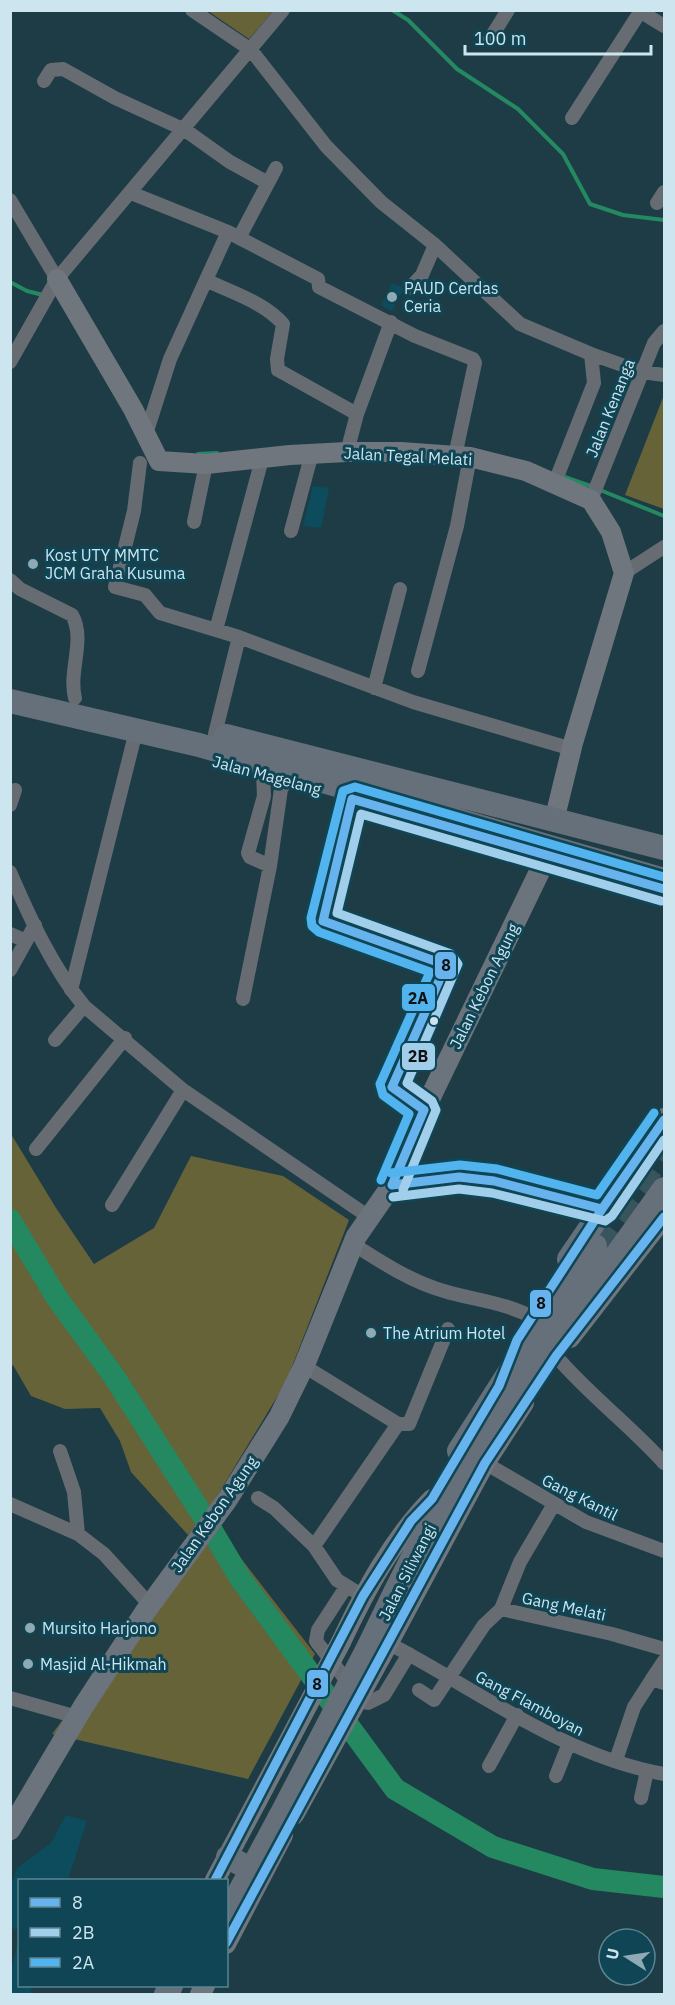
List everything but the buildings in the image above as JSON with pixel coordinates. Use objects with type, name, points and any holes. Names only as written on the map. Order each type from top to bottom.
[{"type":"highway","name":"Jalan Magelang","points":[[10,684],[70,705]]},
{"type":"highway","name":"Jalan Magelang","points":[[10,701],[70,705]]},
{"type":"highway","name":"Jalan Magelang","points":[[70,705],[75,721],[548,854],[664,889]]},
{"type":"highway","points":[[70,705],[207,740],[664,879]]},
{"type":"highway","name":"Jalan Magelang","points":[[207,740],[554,820],[664,848]]},
{"type":"highway","points":[[499,1386],[517,1341],[602,1209],[664,1120]]},
{"type":"highway","name":"Jalan Siliwangi","points":[[230,1901],[234,1860],[273,1813],[366,1648],[435,1517],[480,1458],[537,1363],[664,1189]]},
{"type":"highway","name":"Jalan Siliwangi","points":[[366,1648],[432,1499],[499,1386],[595,1246]]},
{"type":"highway","name":"Jalan Siliwangi","points":[[230,1901],[264,1848],[273,1813]]},
{"type":"highway","points":[[230,1901],[259,1882],[264,1848]]},
{"type":"main road","name":"Jalan Kebon Agung","points":[[10,1830],[77,1717],[150,1605],[227,1500],[279,1417],[304,1366],[353,1244],[392,1185],[432,1094],[548,854]]},
{"type":"street","points":[[192,10],[251,50],[327,146],[381,202],[435,245],[520,324],[591,354],[642,372],[664,375]]},
{"type":"street","points":[[10,362],[57,279],[185,130],[283,10]]},
{"type":"street","points":[[490,39],[508,10]]},
{"type":"street","points":[[572,118],[639,11],[664,26]]},
{"type":"street","points":[[44,81],[51,70],[63,69],[115,98],[185,130],[230,162],[268,183]]},
{"type":"street","points":[[146,434],[170,359],[206,280],[276,168]]},
{"type":"street","points":[[131,193],[233,235],[318,279],[319,288],[415,336],[474,361],[457,526],[418,671]]},
{"type":"street","name":"Jalan Tegal Melati","points":[[10,200],[146,434],[159,461],[206,464],[312,453],[347,452],[401,452],[463,457],[526,471],[591,500]]},
{"type":"street","points":[[410,288],[423,275],[435,245]]},
{"type":"street","points":[[206,280],[254,302],[276,316],[283,324],[276,359],[278,370],[357,414]]},
{"type":"street","points":[[347,452],[357,414],[391,322]]},
{"type":"street","name":"Jalan Kenanga","points":[[591,500],[654,343],[664,331]]},
{"type":"street","points":[[555,482],[594,383],[591,354]]},
{"type":"street","points":[[291,531],[312,453]]},
{"type":"street","points":[[216,630],[262,459]]},
{"type":"street","points":[[140,463],[134,511],[115,587],[144,595],[160,613],[239,637],[413,702],[572,748]]},
{"type":"street","points":[[194,522],[206,464]]},
{"type":"street","points":[[554,820],[572,748],[624,573],[611,532],[591,500]]},
{"type":"street","points":[[624,573],[664,547]]},
{"type":"street","points":[[10,580],[20,589],[72,615],[78,631],[70,705]]},
{"type":"street","points":[[374,688],[400,589]]},
{"type":"street","points":[[207,740],[239,637]]},
{"type":"street","points":[[71,990],[134,739]]},
{"type":"street","points":[[263,774],[264,796],[248,853],[250,857],[270,866]]},
{"type":"street","points":[[243,999],[270,866],[281,789],[287,780]]},
{"type":"street","points":[[10,805],[15,790]]},
{"type":"street","points":[[10,872],[35,925],[71,990],[84,1006],[183,1090],[369,1218]]},
{"type":"street","points":[[10,970],[35,925]]},
{"type":"street","points":[[10,934],[26,941]]},
{"type":"street","points":[[55,1040],[84,1006]]},
{"type":"street","points":[[36,1149],[124,1038]]},
{"type":"street","points":[[112,1204],[183,1090]]},
{"type":"street","points":[[392,1185],[459,1177],[471,1178],[494,1181],[602,1209]]},
{"type":"street","points":[[480,1458],[556,1356],[662,1224]]},
{"type":"street","points":[[353,1244],[408,1276],[441,1291],[515,1308],[532,1317]]},
{"type":"street","points":[[304,1366],[398,1424],[409,1424],[448,1329]]},
{"type":"street","points":[[556,1356],[587,1391],[637,1433],[664,1463]]},
{"type":"street","points":[[314,1546],[398,1424]]},
{"type":"street","points":[[60,1451],[74,1492],[78,1534]]},
{"type":"street","name":"Gang Kantil","points":[[480,1458],[586,1522],[664,1551]]},
{"type":"street","points":[[258,1498],[274,1508],[314,1546],[324,1563],[345,1587],[363,1596]]},
{"type":"street","points":[[366,1648],[363,1596],[411,1521],[432,1499]]},
{"type":"street","points":[[10,1504],[78,1534],[104,1554],[150,1605]]},
{"type":"street","name":"Gang Melati","points":[[554,1504],[520,1562],[501,1609],[612,1634],[664,1649]]},
{"type":"street","points":[[345,1587],[318,1630],[316,1641],[363,1702],[368,1703],[384,1695],[409,1654]]},
{"type":"street","points":[[419,1690],[434,1700],[484,1625],[501,1609]]},
{"type":"street","name":"Gang Flamboyan","points":[[366,1648],[409,1654],[569,1743],[647,1771],[664,1774]]},
{"type":"street","points":[[616,1760],[634,1707],[658,1681],[664,1661]]},
{"type":"street","points":[[10,1698],[77,1717]]},
{"type":"street","points":[[489,1767],[517,1715]]},
{"type":"street","points":[[556,1776],[569,1743]]},
{"type":"street","points":[[641,1798],[647,1771]]},
{"type":"street","points":[[228,1940],[259,1882],[273,1813]]},
{"type":"street","points":[[217,1879],[234,1860]]},
{"type":"shaded area","points":[[208,11],[273,11],[249,39]]},
{"type":"shaded area","name":"PAUD Cerdas Ceria","points":[[392,283],[404,288],[392,311],[381,305]]},
{"type":"shaded area","points":[[664,395],[664,509],[625,495]]},
{"type":"shaded area","points":[[313,486],[329,488],[321,528],[303,526]]},
{"type":"shaded area","points":[[11,1134],[56,1208],[94,1264],[154,1228],[191,1156],[283,1176],[349,1220],[286,1382],[208,1511],[188,1535],[131,1472],[120,1441],[100,1408],[65,1409],[31,1396],[13,1365],[11,1368]]},
{"type":"shaded area","points":[[212,1521],[315,1654],[248,1779],[52,1734]]},
{"type":"shaded area","points":[[66,1815],[87,1821],[68,1879],[18,1879],[18,1930],[11,1928],[11,1886],[17,1868],[51,1843]]},
{"type":"shaded area","points":[[18,1939],[18,1987],[33,1987],[30,1994],[11,1994],[11,1973]]},
{"type":"waterway","points":[[392,10],[408,20],[457,69],[518,109],[563,154],[590,204],[623,215],[664,220]]},
{"type":"waterway","points":[[10,282],[27,291],[43,295]]},
{"type":"waterway","points":[[198,454],[217,453]]},
{"type":"waterway","points":[[562,476],[593,487]]},
{"type":"waterway","points":[[600,490],[664,516]]},
{"type":"waterway","points":[[10,1220],[57,1298],[113,1375],[240,1578],[395,1789],[493,1847],[593,1879],[664,1887]]},
{"type":"tunnel","points":[[595,1246],[664,1151]]},
{"type":"transit line","name":"2A","points":[[381,1180],[409,1114],[383,1095],[380,1084],[430,972],[319,932],[312,926],[311,918],[343,791],[355,787],[664,877]]},
{"type":"transit line","name":"8","points":[[392,1185],[424,1110],[392,1087],[446,965],[323,921],[352,799],[664,889]]},
{"type":"transit line","name":"2B","points":[[403,1190],[436,1110],[432,1101],[407,1083],[458,964],[451,954],[337,913],[361,814],[661,901]]},
{"type":"transit line","name":"2A","points":[[391,1173],[460,1165],[497,1169],[597,1195],[654,1113]]},
{"type":"transit line","name":"8","points":[[216,1879],[363,1596],[411,1521],[432,1499],[499,1386],[517,1340],[602,1209],[664,1120]]},
{"type":"transit line","name":"2B","points":[[393,1197],[459,1189],[492,1193],[605,1221],[612,1216],[664,1140]]},
{"type":"transit line","name":"8","points":[[392,1185],[459,1177],[494,1181],[602,1209]]},
{"type":"transit line","name":"8","points":[[228,1939],[485,1463],[556,1356],[664,1217]]},
{"type":"place","name":"PAUD Cerdas Ceria","points":[[392,297]]},
{"type":"place","name":"Kost UTY MMTC JCM Graha Kusuma","points":[[33,564]]},
{"type":"place","name":"The Atrium Hotel","points":[[371,1333]]},
{"type":"place","name":"Mursito Harjono","points":[[30,1628]]},
{"type":"place","name":"Masjid Al-Hikmah","points":[[28,1664]]}]
